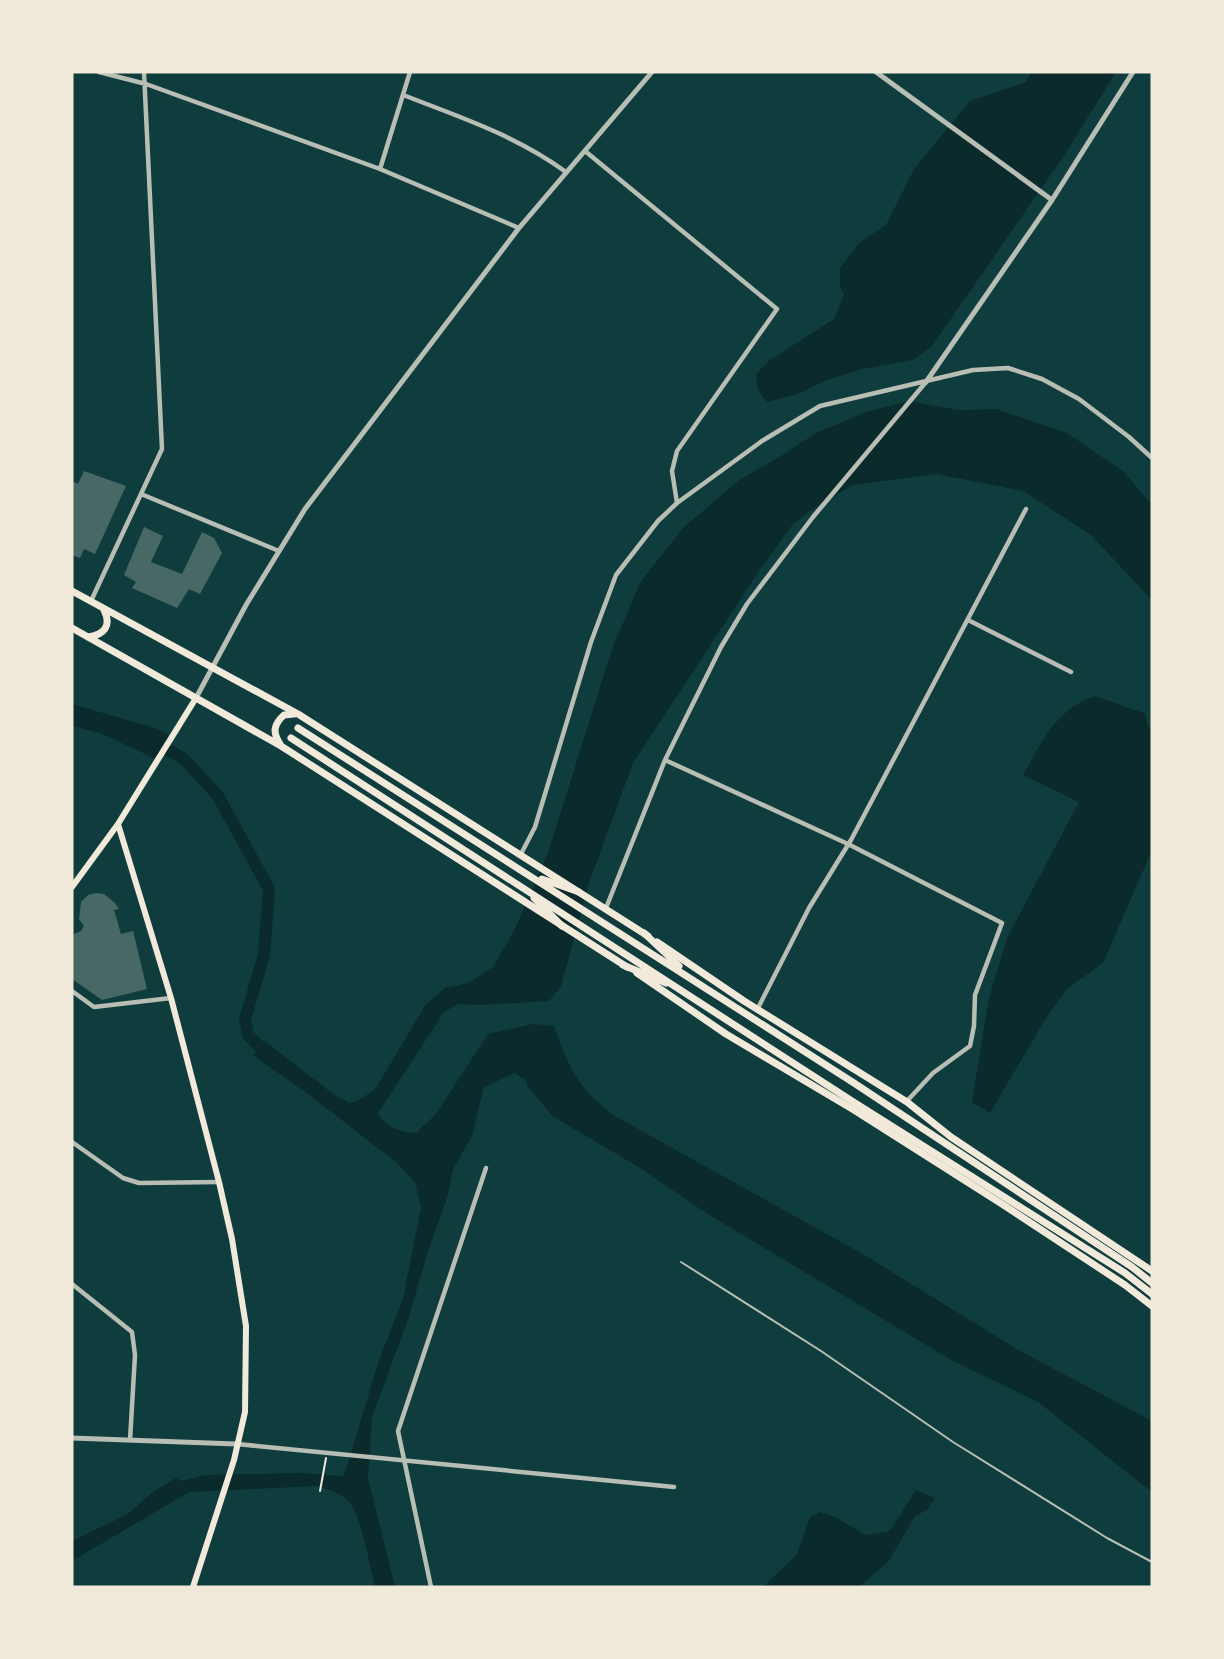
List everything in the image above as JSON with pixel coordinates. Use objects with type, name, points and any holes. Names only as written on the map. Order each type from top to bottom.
[{"type":"main road","points":[[72,592],[298,714],[521,854],[907,1102],[951,1138],[1152,1271]]},
{"type":"main road","points":[[87,637],[97,636],[108,626],[108,617],[103,609]]},
{"type":"main road","points":[[72,628],[281,746],[520,898],[726,1034],[854,1110],[1002,1204],[1125,1285],[1152,1306]]},
{"type":"main road","points":[[72,887],[118,824],[196,698]]},
{"type":"main road","points":[[281,746],[274,733],[276,726],[284,715],[298,714]]},
{"type":"main road","points":[[298,728],[692,978],[1152,1283]]},
{"type":"main road","points":[[291,738],[803,1069],[1125,1273],[1152,1294]]},
{"type":"main road","points":[[118,824],[171,998],[219,1182],[232,1239],[246,1326],[245,1412],[234,1460],[192,1587]]},
{"type":"main road","points":[[528,874],[579,892]]},
{"type":"main road","points":[[523,887],[562,926]]},
{"type":"main road","points":[[644,933],[692,978]]},
{"type":"main road","points":[[623,965],[685,992]]},
{"type":"street","points":[[99,72],[146,84],[380,169],[519,228]]},
{"type":"street","points":[[90,602],[162,449],[144,72]]},
{"type":"street","points":[[380,169],[411,72]]},
{"type":"street","points":[[196,698],[246,605],[305,509],[519,228],[652,72]]},
{"type":"street","points":[[876,72],[1052,200]]},
{"type":"street","points":[[606,908],[665,760],[721,647],[740,615],[813,517],[926,382],[1052,200],[1133,72]]},
{"type":"street","points":[[403,95],[506,135],[566,172]]},
{"type":"street","points":[[584,151],[777,309],[677,451],[672,471],[677,503]]},
{"type":"street","points":[[521,854],[535,827],[591,642],[616,575],[658,521],[677,503],[762,441],[820,406],[973,370],[1007,369],[1042,379],[1079,399],[1152,458]]},
{"type":"street","points":[[141,494],[279,551]]},
{"type":"street","points":[[758,1008],[809,908],[848,844],[1026,509]]},
{"type":"street","points":[[968,620],[1071,672]]},
{"type":"street","points":[[665,760],[848,844],[1002,923],[975,995],[970,1046],[933,1073],[907,1102]]},
{"type":"street","points":[[72,990],[94,1007],[171,998]]},
{"type":"street","points":[[72,1142],[123,1178],[139,1183],[219,1182]]},
{"type":"street","points":[[431,1587],[398,1431],[486,1168]]},
{"type":"street","points":[[72,1284],[132,1332],[135,1355],[130,1440]]},
{"type":"street","points":[[72,1438],[236,1444],[674,1487]]},
{"type":"lane","points":[[681,1262],[821,1351],[953,1442],[1107,1538],[1152,1562]]},
{"type":"path","points":[[320,1491],[327,1453]]},
{"type":"water","points":[[1031,72],[1116,72],[1063,157],[932,346],[913,360],[862,369],[824,381],[798,394],[767,402],[758,390],[756,374],[770,360],[834,319],[844,294],[840,286],[840,268],[859,243],[886,225],[914,169],[970,101],[1026,82]]},
{"type":"water","points":[[909,401],[958,410],[996,409],[1067,433],[1123,471],[1152,505],[1152,600],[1091,535],[1023,491],[936,474],[853,485],[820,504],[793,524],[759,571],[633,763],[590,880],[561,986],[549,1001],[459,1004],[444,1012],[378,1113],[394,1128],[416,1133],[435,1115],[488,1034],[533,1024],[554,1026],[576,1076],[590,1095],[613,1115],[861,1253],[1020,1351],[1152,1421],[1152,1492],[1038,1402],[953,1361],[706,1213],[637,1166],[552,1116],[526,1084],[527,1081],[515,1073],[484,1087],[472,1136],[453,1169],[448,1195],[409,1317],[372,1417],[368,1478],[395,1587],[375,1587],[361,1528],[353,1507],[341,1495],[318,1486],[189,1492],[72,1561],[72,1541],[128,1514],[153,1492],[176,1478],[181,1481],[205,1475],[301,1473],[344,1476],[379,1360],[403,1299],[421,1208],[415,1182],[396,1162],[253,1055],[265,1041],[329,1091],[349,1103],[360,1100],[376,1088],[426,1004],[445,988],[468,983],[493,967],[514,931],[548,853],[612,649],[640,583],[682,529],[739,480],[816,433],[866,412]]},
{"type":"water","points":[[1095,696],[1146,714],[1148,727],[1152,728],[1152,850],[1103,963],[1067,989],[1046,1018],[990,1113],[972,1102],[989,998],[1007,938],[1079,802],[1023,775],[1051,728],[1060,718],[1081,702]]},
{"type":"water","points":[[72,704],[155,728],[172,737],[158,760],[100,733],[72,726]]},
{"type":"water","points":[[916,1490],[935,1498],[927,1510],[915,1516],[889,1561],[859,1587],[751,1587],[765,1585],[797,1554],[810,1517],[820,1512],[833,1516],[866,1535],[890,1531]]},
{"type":"building","points":[[84,471],[126,486],[95,554],[84,549],[80,558],[72,555],[72,481],[78,484]]},
{"type":"building","points":[[144,527],[163,536],[151,562],[182,574],[202,532],[214,538],[222,553],[200,594],[189,589],[177,608],[132,588],[136,582],[124,575]]},
{"type":"building","points":[[104,894],[119,909],[114,910],[121,934],[133,931],[147,989],[102,1000],[72,979],[72,935],[81,931],[84,926],[79,919],[81,902],[88,895]]},
{"type":"waterway","points":[[153,741],[184,759],[218,796],[269,889],[264,955],[245,1019],[248,1035],[273,1056]]}]
